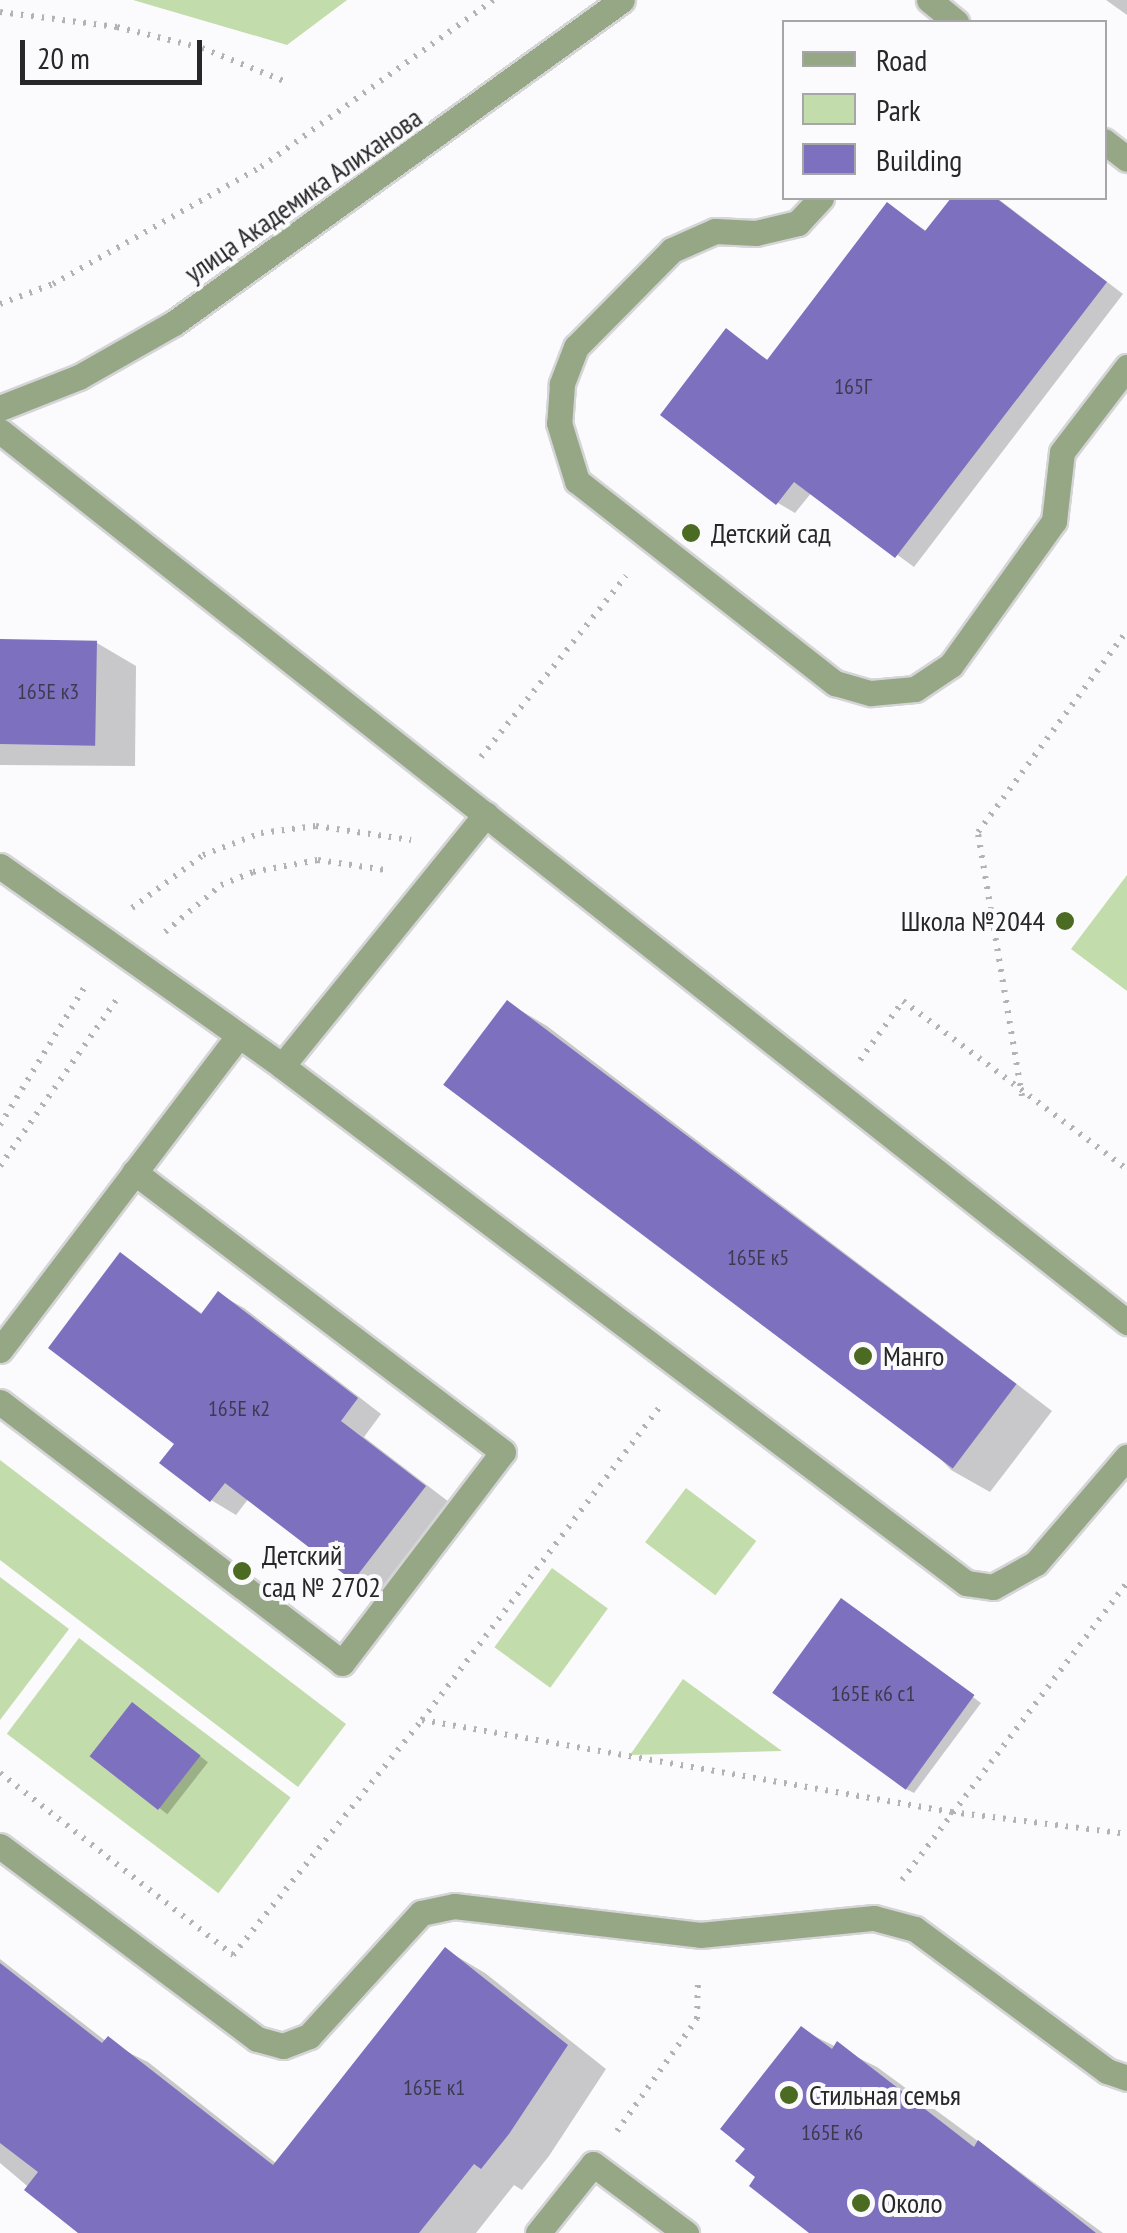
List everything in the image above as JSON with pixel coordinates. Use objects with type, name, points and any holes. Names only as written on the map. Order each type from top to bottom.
[{"type":"street","name":"улица Академика Алиханова","points":[[0,408],[79,377],[174,323],[622,0]]},
{"type":"street","points":[[929,0],[954,20]]},
{"type":"street","points":[[1107,143],[1127,159]]},
{"type":"street","points":[[819,200],[798,223],[756,233],[715,231],[672,250],[576,347],[562,384],[559,422],[578,481],[834,683],[870,692],[915,688],[951,665],[1054,521],[1062,452],[1127,367]]},
{"type":"street","points":[[0,431],[1127,1322]]},
{"type":"street","points":[[282,1066],[486,814]]},
{"type":"street","points":[[0,866],[239,1034],[966,1582],[993,1587],[1036,1563],[1127,1457]]},
{"type":"street","points":[[0,1350],[239,1034]]},
{"type":"street","points":[[0,1402],[342,1663],[503,1452],[134,1172]]},
{"type":"street","points":[[0,1846],[256,2040],[282,2046],[308,2036],[421,1913],[454,1906],[700,1935],[874,1918],[915,1929],[1108,2071],[1127,2078]]},
{"type":"street","points":[[538,2233],[593,2164],[686,2233]]},
{"type":"path","points":[[0,304],[147,234],[261,167],[493,0]]},
{"type":"path","points":[[0,12],[117,26],[202,48],[286,82]]},
{"type":"path","points":[[456,790],[654,541]]},
{"type":"path","points":[[1022,1096],[978,832],[1127,631]]},
{"type":"path","points":[[0,1124],[133,908],[168,876],[260,832],[369,829],[455,852]]},
{"type":"path","points":[[838,1090],[902,1000],[1022,1096],[1127,1170]]},
{"type":"path","points":[[0,1773],[233,1955],[422,1720],[686,1374]]},
{"type":"path","points":[[874,1918],[1127,1582]]},
{"type":"path","points":[[422,1720],[951,1812],[1127,1834]]},
{"type":"path","points":[[593,2164],[697,2020],[700,1935]]},
{"type":"green space","points":[[133,0],[347,0],[287,45]]},
{"type":"green space","points":[[1127,875],[1127,991],[1071,949]]},
{"type":"green space","points":[[0,1460],[346,1724],[298,1787],[0,1560]]},
{"type":"green space","points":[[686,1488],[756,1541],[715,1595],[645,1542]]},
{"type":"green space","points":[[552,1568],[608,1609],[550,1688],[494,1647]]},
{"type":"green space","points":[[0,1577],[69,1629],[0,1720]]},
{"type":"green space","points":[[79,1638],[291,1797],[218,1893],[7,1734]]},
{"type":"green space","points":[[683,1679],[782,1751],[630,1755]]},
{"type":"building","points":[[949,200],[999,200],[1107,282],[895,558],[794,482],[776,505],[660,415],[726,328],[767,360],[887,202],[925,231]]},
{"type":"building","points":[[0,639],[97,641],[95,746],[0,744]]},
{"type":"building","points":[[507,1000],[1017,1384],[953,1469],[443,1085]]},
{"type":"building","points":[[120,1252],[201,1314],[218,1291],[358,1398],[341,1421],[426,1486],[353,1581],[225,1483],[210,1502],[159,1463],[174,1444],[48,1348]]},
{"type":"building","points":[[841,1598],[974,1695],[906,1790],[772,1693]]},
{"type":"building","points":[[132,1702],[201,1756],[158,1810],[90,1756]]},
{"type":"building","points":[[445,1947],[568,2045],[509,2134],[481,2169],[474,2164],[419,2233],[78,2233],[24,2190],[38,2172],[0,2143],[0,1963],[102,2043],[108,2036],[273,2165]]},
{"type":"building","points":[[801,2026],[832,2049],[837,2041],[974,2147],[978,2140],[1096,2233],[809,2233],[749,2186],[755,2177],[735,2161],[745,2149],[720,2129]]},
{"type":"place","name":"Детский сад","points":[[691,533]]},
{"type":"place","name":"Школа №2044","points":[[1065,921]]},
{"type":"place","name":"Манго","points":[[863,1356]]},
{"type":"place","name":"Детский сад № 2702","points":[[242,1571]]},
{"type":"place","name":"Стильная семья","points":[[789,2095]]},
{"type":"place","name":"Около","points":[[861,2203]]}]
